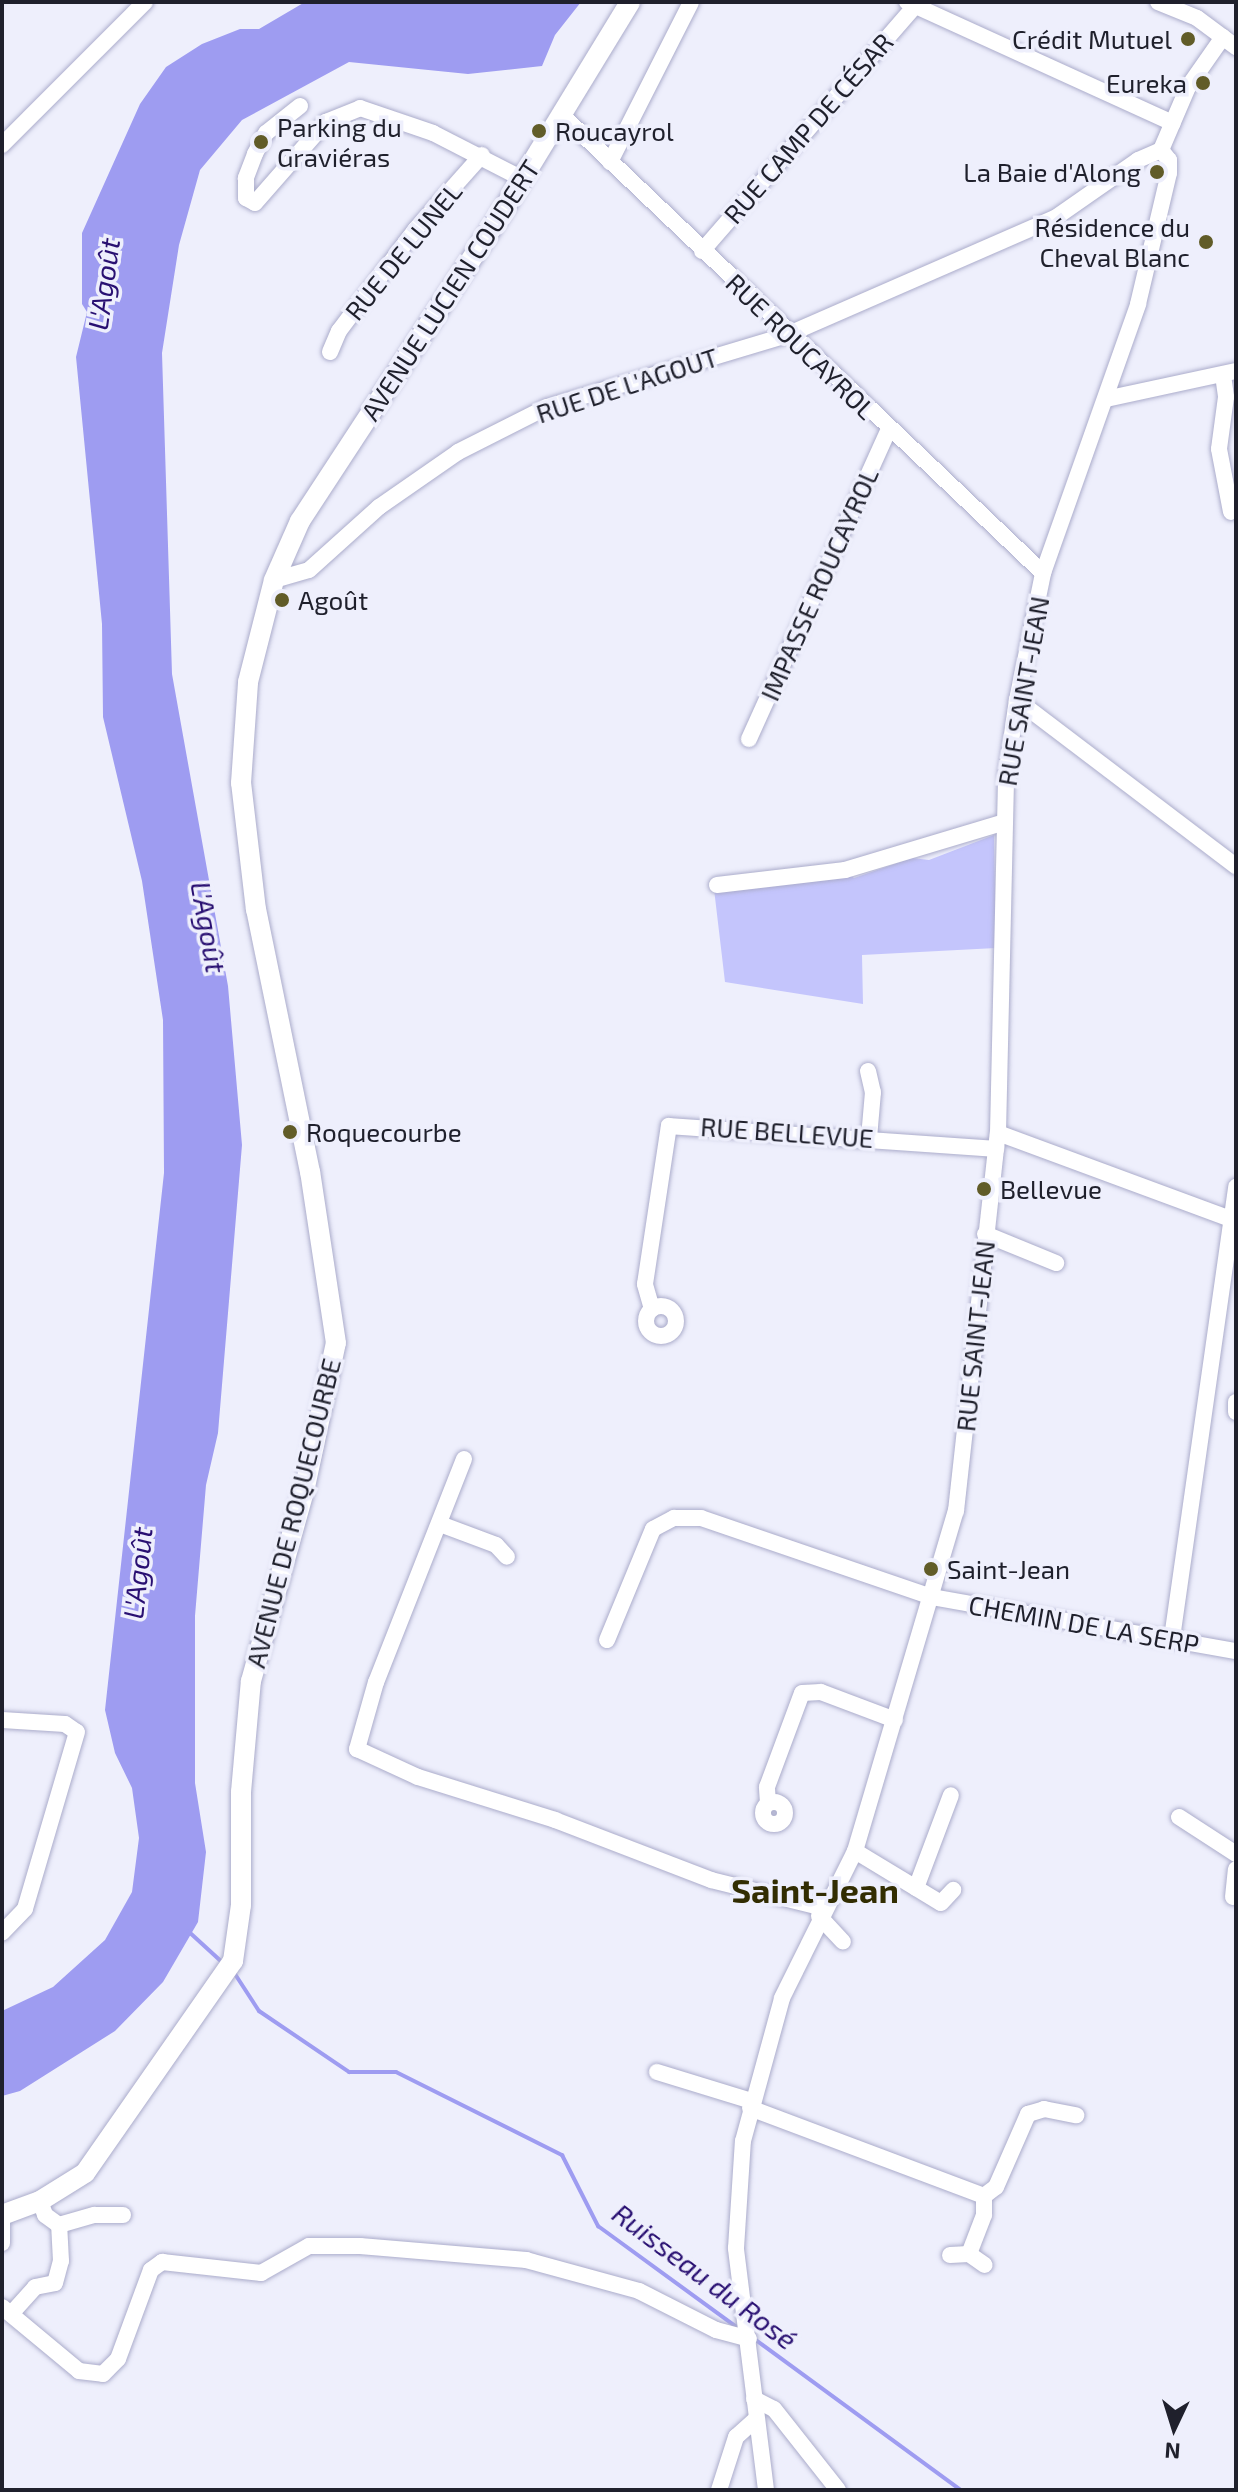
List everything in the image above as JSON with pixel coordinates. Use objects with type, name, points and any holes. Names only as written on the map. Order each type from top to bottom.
[{"type":"main road","name":"AVENUE LUCIEN COUDERT","points":[[274,580],[300,521],[523,179],[630,2]]},
{"type":"main road","name":"AVENUE DE ROQUECOURBE","points":[[2,2216],[40,2201],[85,2173],[228,1967],[241,1905],[241,1792],[251,1681],[305,1487],[336,1343],[310,1172],[256,910],[241,783],[248,682],[274,580]]},
{"type":"street","points":[[2,145],[145,2]]},
{"type":"street","points":[[610,162],[691,2]]},
{"type":"street","points":[[1158,2],[1224,37],[1188,87],[1161,150]]},
{"type":"street","points":[[911,4],[1173,123]]},
{"type":"street","name":"RUE CAMP DE CÉSAR","points":[[702,251],[911,4]]},
{"type":"street","points":[[300,106],[266,133],[255,154],[246,178],[246,198],[255,203],[326,122],[360,108],[482,155],[523,179]]},
{"type":"street","name":"RUE ROUCAYROL","points":[[562,115],[787,335],[1043,573]]},
{"type":"street","name":"RUE DE L'AGOUT","points":[[274,580],[309,570],[379,507],[445,461],[547,407],[787,335],[1055,218],[1138,160],[1161,150]]},
{"type":"street","name":"RUE SAINT-JEAN","points":[[766,2490],[735,2212],[751,2104],[772,2024],[821,1912],[855,1851],[956,1511],[997,1141],[1005,822],[1017,700],[1043,573],[1138,304],[1169,173],[1169,160],[1161,150]]},
{"type":"street","name":"RUE DE LUNEL","points":[[330,352],[339,331],[416,229],[482,155]]},
{"type":"street","points":[[1106,399],[1229,373],[1212,449],[1231,512]]},
{"type":"street","name":"IMPASSE ROUCAYROL","points":[[749,739],[889,429]]},
{"type":"street","points":[[1017,700],[1236,866]]},
{"type":"street","points":[[717,885],[845,870],[1005,822]]},
{"type":"street","points":[[868,1071],[873,1092],[869,1138]]},
{"type":"street","name":"RUE BELLEVUE","points":[[652,1309],[645,1284],[669,1126],[869,1138],[997,1141],[1231,1219]]},
{"type":"street","points":[[1172,1638],[1236,1187]]},
{"type":"street","points":[[985,1234],[1056,1263]]},
{"type":"street","points":[[1236,1402],[1236,1412]]},
{"type":"street","points":[[464,1459],[376,1682],[357,1749],[418,1777],[555,1820],[711,1880],[821,1912],[843,1942]]},
{"type":"street","name":"CHEMIN DE LA SERP","points":[[607,1640],[653,1529],[674,1518],[728,1525],[860,1577],[932,1597],[1236,1651]]},
{"type":"street","points":[[440,1524],[496,1545],[507,1557]]},
{"type":"street","points":[[768,1803],[767,1787],[802,1693],[821,1692],[895,1720]]},
{"type":"street","points":[[2,1720],[65,1724],[77,1732],[25,1909],[2,1933]]},
{"type":"street","points":[[916,1888],[951,1795]]},
{"type":"street","points":[[1179,1817],[1236,1854]]},
{"type":"street","points":[[855,1851],[941,1903],[953,1890]]},
{"type":"street","points":[[1233,1897],[1236,1869]]},
{"type":"street","points":[[657,2072],[751,2104],[984,2196]]},
{"type":"street","points":[[984,2196],[996,2187],[1028,2114],[1044,2109],[1076,2115]]},
{"type":"street","points":[[969,2254],[984,2215],[984,2196]]},
{"type":"street","points":[[40,2201],[45,2215],[59,2225]]},
{"type":"street","points":[[59,2225],[95,2215],[123,2215]]},
{"type":"street","points":[[2,2216],[2,2243]]},
{"type":"street","points":[[59,2225],[61,2261],[55,2283],[35,2287],[6,2310],[79,2371],[103,2374],[118,2359],[151,2270],[162,2262],[261,2273],[309,2246],[360,2246],[526,2260],[639,2291],[716,2330],[748,2333]]},
{"type":"street","points":[[950,2255],[969,2254],[985,2265]]},
{"type":"street","points":[[754,2399],[774,2409],[838,2490]]},
{"type":"street","points":[[719,2490],[740,2430],[756,2419]]},
{"type":"shaded area","points":[[994,835],[996,948],[862,955],[863,1004],[725,982],[714,889],[847,873],[854,878],[912,858],[929,860]]},
{"type":"water","name":"L'Agoût","points":[[305,2],[581,2],[555,35],[542,66],[468,74],[349,62],[242,120],[200,170],[179,245],[162,353],[172,674],[228,986],[242,1145],[218,1433],[206,1485],[195,1616],[195,1783],[206,1852],[198,1922],[163,1982],[115,2031],[20,2091],[2,2096],[2,2011],[53,1987],[105,1940],[132,1892],[139,1838],[132,1788],[115,1753],[105,1710],[164,1173],[163,1020],[142,881],[103,717],[102,624],[76,357],[87,312],[82,304],[82,233],[140,104],[166,67],[202,44],[240,29],[259,29]]},
{"type":"waterway","name":"Ruisseau du Rosé","points":[[188,1931],[223,1963]]},
{"type":"waterway","name":"Ruisseau du Rosé","points":[[233,1971],[259,2011],[349,2072],[396,2072],[562,2155],[598,2226],[742,2331]]},
{"type":"waterway","name":"Ruisseau du Rosé","points":[[753,2338],[961,2490]]},
{"type":"place","name":"Crédit Mutuel","points":[[1188,39]]},
{"type":"place","name":"Eureka","points":[[1203,83]]},
{"type":"place","name":"Roucayrol","points":[[539,131]]},
{"type":"place","name":"Parking du Graviéras","points":[[261,142]]},
{"type":"place","name":"La Baie d'Along","points":[[1157,172]]},
{"type":"place","name":"Résidence du Cheval Blanc","points":[[1206,242]]},
{"type":"place","name":"Agoût","points":[[282,600]]},
{"type":"place","name":"Roquecourbe","points":[[290,1132]]},
{"type":"place","name":"Bellevue","points":[[984,1189]]},
{"type":"place","name":"Saint-Jean","points":[[931,1569]]},
{"type":"district","name":"Saint-Jean","points":[[815,1890]]}]
